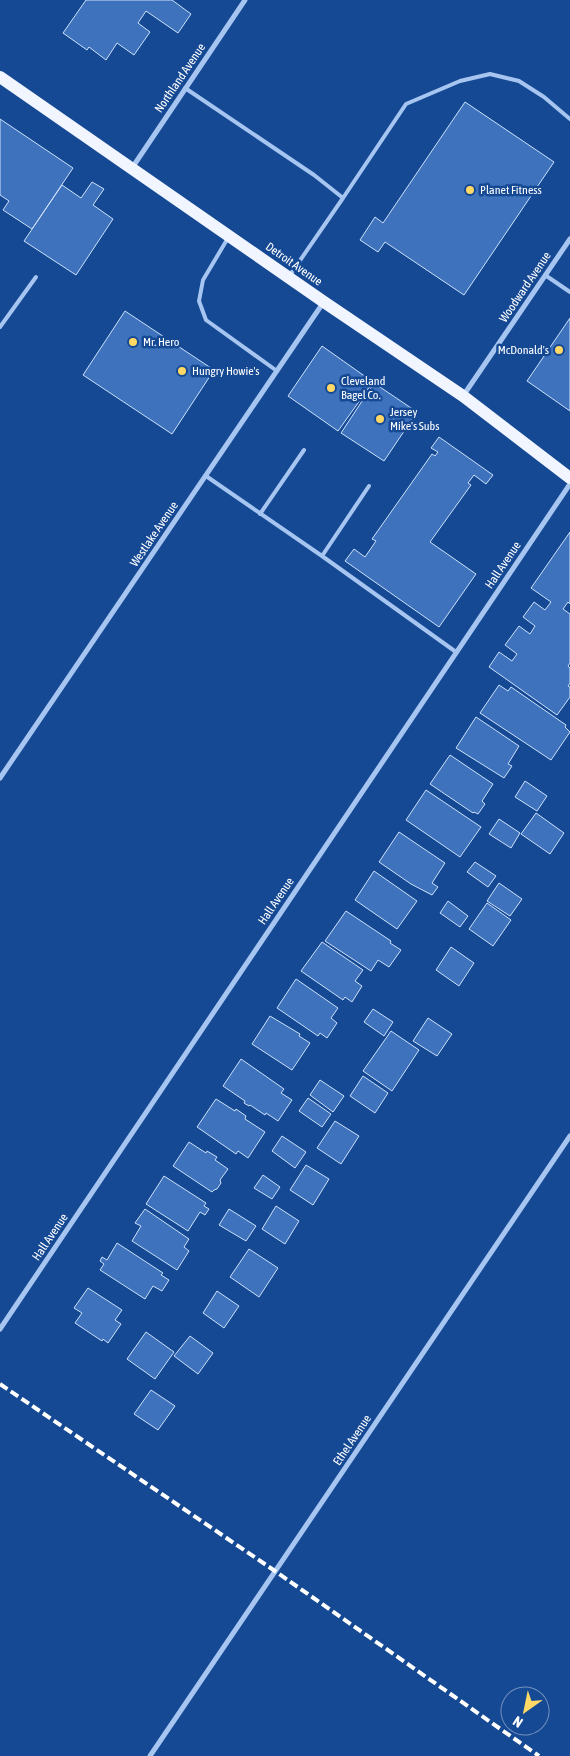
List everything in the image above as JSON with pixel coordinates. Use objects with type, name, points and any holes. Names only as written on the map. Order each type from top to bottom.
[{"type":"main road","name":"Detroit Avenue","points":[[0,77],[463,396],[570,478]]},
{"type":"street","name":"Northland Avenue","points":[[132,168],[245,0]]},
{"type":"street","name":"Woodward Avenue","points":[[463,396],[570,239]]},
{"type":"street","name":"Westlake Avenue","points":[[0,778],[324,302]]},
{"type":"street","name":"Hall Avenue","points":[[0,1329],[570,484]]},
{"type":"street","name":"Ethel Avenue","points":[[150,1756],[570,1136]]},
{"type":"lane","points":[[288,277],[406,104],[460,81],[490,74],[519,81],[544,97],[570,119]]},
{"type":"lane","points":[[185,88],[314,175],[343,198]]},
{"type":"lane","points":[[229,236],[203,280],[199,300],[206,320],[277,371]]},
{"type":"lane","points":[[545,276],[570,292]]},
{"type":"lane","points":[[0,328],[36,278]]},
{"type":"lane","points":[[260,514],[304,450]]},
{"type":"lane","points":[[206,476],[456,652]]},
{"type":"lane","points":[[322,556],[369,486]]},
{"type":"building","points":[[86,0],[172,0],[191,14],[178,33],[146,11],[138,23],[150,32],[134,55],[117,43],[106,60],[89,47],[87,50],[63,33]]},
{"type":"building","name":"Planet Fitness","points":[[465,102],[554,162],[464,295],[385,242],[378,252],[360,240],[375,217],[383,223]]},
{"type":"building","points":[[0,119],[73,168],[32,229],[3,210],[9,201],[0,195]]},
{"type":"building","points":[[92,182],[104,189],[93,205],[113,219],[76,275],[24,241],[62,185],[81,198]]},
{"type":"building","points":[[125,311],[214,370],[172,434],[83,375]]},
{"type":"building","name":"McDonald's","points":[[570,318],[570,411],[527,381]]},
{"type":"building","points":[[322,346],[373,382],[338,431],[288,396]]},
{"type":"building","points":[[374,383],[417,412],[384,461],[341,433]]},
{"type":"building","points":[[439,437],[493,475],[486,484],[474,475],[468,483],[471,485],[430,542],[476,574],[439,627],[345,561],[354,549],[365,557],[376,541],[372,539],[432,454],[435,456],[438,452],[431,448]]},
{"type":"building","points":[[570,532],[570,604],[568,602],[563,609],[570,614],[570,663],[568,666],[570,668],[570,683],[568,686],[570,687],[570,697],[557,715],[489,667],[499,652],[512,661],[517,654],[505,645],[519,626],[530,634],[535,626],[523,617],[534,602],[545,610],[551,602],[531,588]]},
{"type":"building","points":[[499,685],[508,691],[511,687],[566,725],[565,727],[570,732],[551,760],[480,713]]},
{"type":"building","points":[[476,717],[519,746],[508,764],[512,766],[504,778],[456,748]]},
{"type":"building","points":[[450,755],[493,784],[482,801],[485,804],[478,814],[473,813],[430,784]]},
{"type":"building","points":[[525,781],[547,796],[537,811],[515,797]]},
{"type":"building","points":[[426,790],[481,827],[460,857],[406,820]]},
{"type":"building","points":[[536,813],[564,833],[550,854],[521,834]]},
{"type":"building","points":[[499,819],[520,833],[511,848],[489,834]]},
{"type":"building","points":[[399,832],[445,863],[432,883],[438,887],[432,895],[411,884],[379,862]]},
{"type":"building","points":[[475,862],[496,876],[488,887],[467,872]]},
{"type":"building","points":[[374,871],[417,901],[397,929],[355,900]]},
{"type":"building","points":[[499,883],[522,899],[510,916],[487,901]]},
{"type":"building","points":[[448,901],[468,916],[460,927],[440,913]]},
{"type":"building","points":[[487,903],[511,920],[493,946],[469,929]]},
{"type":"building","points":[[346,911],[391,941],[390,943],[401,950],[389,967],[378,960],[371,971],[325,941]]},
{"type":"building","points":[[322,942],[363,970],[355,981],[362,986],[352,1002],[345,997],[343,1000],[301,971]]},
{"type":"building","points":[[451,947],[474,963],[459,986],[436,970]]},
{"type":"building","points":[[296,979],[338,1008],[331,1018],[337,1023],[327,1038],[320,1033],[318,1036],[277,1008]]},
{"type":"building","points":[[373,1009],[393,1022],[384,1036],[364,1022]]},
{"type":"building","points":[[270,1016],[300,1034],[299,1036],[310,1043],[292,1070],[252,1044]]},
{"type":"building","points":[[428,1018],[452,1034],[437,1056],[413,1041]]},
{"type":"building","points":[[391,1031],[419,1050],[392,1091],[363,1071]]},
{"type":"building","points":[[241,1059],[284,1089],[281,1093],[292,1100],[278,1121],[244,1103],[245,1101],[223,1086]]},
{"type":"building","points":[[363,1076],[388,1093],[375,1113],[350,1096]]},
{"type":"building","points":[[320,1080],[344,1096],[333,1112],[310,1095]]},
{"type":"building","points":[[308,1098],[331,1114],[322,1127],[299,1111]]},
{"type":"building","points":[[216,1099],[235,1111],[236,1109],[246,1116],[245,1119],[265,1132],[248,1158],[238,1151],[236,1154],[197,1127]]},
{"type":"building","points":[[335,1121],[359,1136],[341,1164],[317,1148]]},
{"type":"building","points":[[282,1136],[306,1152],[295,1168],[272,1151]]},
{"type":"building","points":[[189,1142],[206,1153],[207,1151],[217,1157],[215,1160],[228,1169],[220,1180],[221,1183],[217,1189],[212,1192],[173,1166]]},
{"type":"building","points":[[306,1165],[329,1179],[313,1205],[290,1190]]},
{"type":"building","points":[[263,1175],[280,1187],[272,1199],[254,1188]]},
{"type":"building","points":[[164,1176],[206,1203],[204,1206],[209,1209],[205,1215],[200,1212],[188,1231],[146,1204]]},
{"type":"building","points":[[276,1206],[299,1221],[285,1244],[262,1229]]},
{"type":"building","points":[[145,1209],[189,1239],[184,1247],[189,1251],[177,1270],[132,1241],[141,1226],[135,1223]]},
{"type":"building","points":[[229,1209],[256,1226],[246,1241],[219,1225]]},
{"type":"building","points":[[117,1243],[163,1273],[161,1275],[169,1280],[162,1291],[153,1286],[145,1299],[100,1270],[104,1264],[100,1261],[102,1257],[107,1260]]},
{"type":"building","points":[[249,1249],[278,1268],[259,1297],[230,1277]]},
{"type":"building","points":[[88,1288],[122,1310],[115,1320],[121,1324],[108,1343],[75,1323],[82,1313],[74,1308]]},
{"type":"building","points":[[217,1291],[239,1306],[224,1328],[203,1313]]},
{"type":"building","points":[[146,1332],[174,1352],[155,1379],[127,1359]]},
{"type":"building","points":[[190,1336],[213,1353],[198,1374],[174,1356]]},
{"type":"building","points":[[151,1390],[175,1406],[158,1430],[134,1414]]},
{"type":"railway","points":[[0,1384],[275,1571],[539,1756]]},
{"type":"place","name":"Planet Fitness","points":[[470,190]]},
{"type":"place","name":"Mr. Hero","points":[[133,342]]},
{"type":"place","name":"McDonald's","points":[[559,350]]},
{"type":"place","name":"Hungry Howie's","points":[[182,371]]},
{"type":"place","name":"Cleveland Bagel Co.","points":[[331,388]]},
{"type":"place","name":"Jersey Mike's Subs","points":[[380,419]]}]
